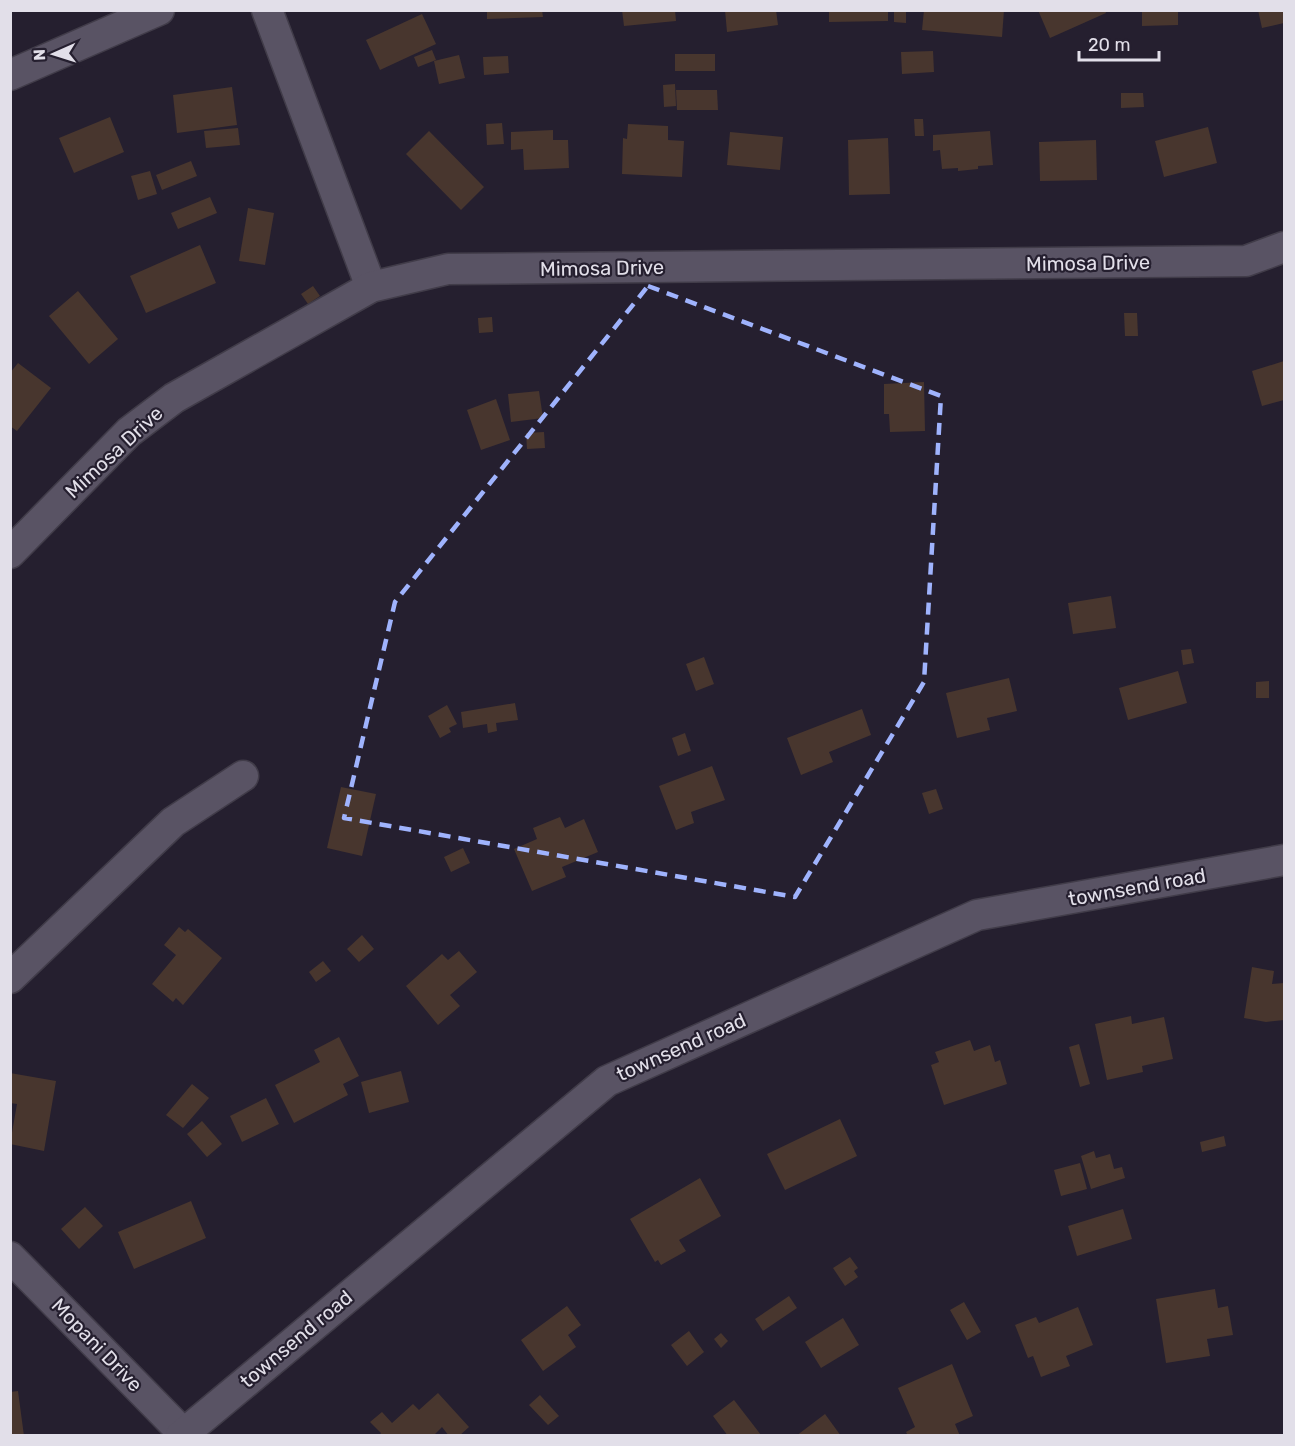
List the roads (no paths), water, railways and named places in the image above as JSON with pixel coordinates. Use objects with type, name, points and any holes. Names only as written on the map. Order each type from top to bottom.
[{"type":"street","points":[[10,75],[159,10]]},
{"type":"street","points":[[267,10],[371,287]]},
{"type":"street","name":"Mimosa Drive","points":[[10,553],[129,432],[174,398],[371,287],[448,269],[1246,261],[1284,247]]},
{"type":"street","points":[[10,978],[172,822],[243,776]]},
{"type":"street","name":"townsend road","points":[[182,1434],[607,1081],[977,915],[1284,861]]},
{"type":"street","name":"Mopani Drive","points":[[10,1257],[182,1434]]}]
